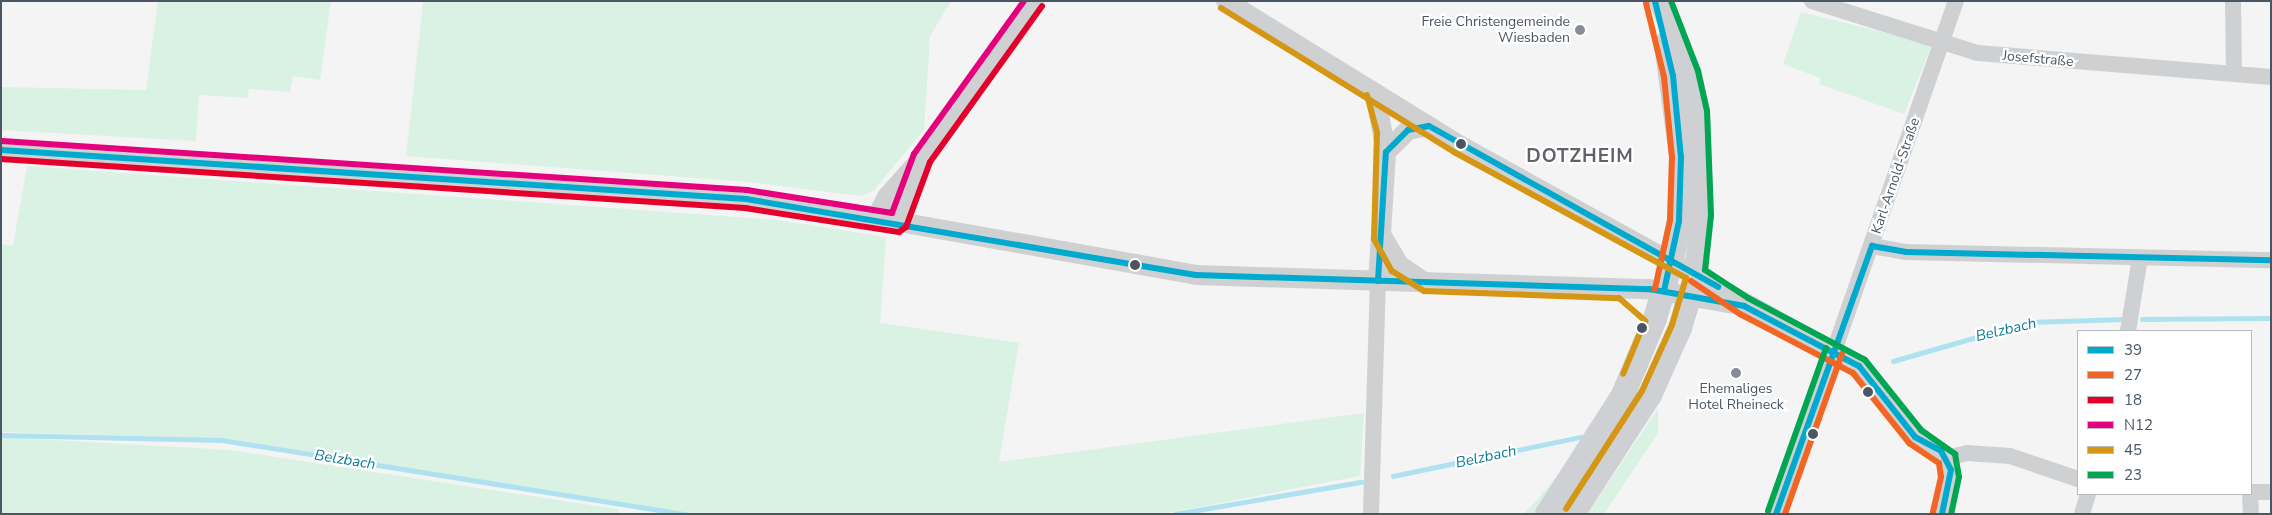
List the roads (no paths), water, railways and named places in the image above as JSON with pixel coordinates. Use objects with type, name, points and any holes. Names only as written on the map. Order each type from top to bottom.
[{"type":"main road","points":[[1547,514],[1623,395],[1655,319],[1672,261],[1679,221],[1681,157],[1673,76],[1655,1]]},
{"type":"main road","points":[[1573,514],[1650,395],[1696,274],[1702,207],[1698,112],[1690,74],[1661,1]]},
{"type":"street","points":[[876,218],[886,197],[922,158],[1035,1]]},
{"type":"street","points":[[1226,1],[1429,126],[1696,274],[1744,306],[1834,351],[1859,366],[1915,436],[1947,458],[1950,477],[1942,514]]},
{"type":"street","name":"Josefstraße","points":[[1812,1],[1942,44],[2026,60],[2271,77]]},
{"type":"street","name":"Karl-Arnold-Straße","points":[[1834,351],[1956,1]]},
{"type":"street","points":[[2233,1],[2234,74]]},
{"type":"street","points":[[1371,514],[1378,281],[1383,238],[1386,152],[1375,93]]},
{"type":"street","points":[[1386,152],[1399,135],[1429,126]]},
{"type":"street","points":[[1,150],[746,199],[876,218],[1154,271],[1664,291],[1744,306]]},
{"type":"street","points":[[898,223],[922,158]]},
{"type":"street","points":[[1383,238],[1399,265],[1425,282]]},
{"type":"street","points":[[1872,246],[1906,252],[2271,260]]},
{"type":"street","points":[[2128,330],[2140,258]]},
{"type":"street","points":[[1623,289],[1655,319]]},
{"type":"street","points":[[1776,514],[1834,351]]},
{"type":"street","points":[[1947,458],[1967,453],[2022,458],[2077,479]]},
{"type":"street","points":[[2252,493],[2271,492]]},
{"type":"street","points":[[2082,514],[2088,495]]},
{"type":"street","points":[[2250,495],[2251,514]]},
{"type":"waterway","name":"Belzbach","points":[[2142,319],[2271,318]]},
{"type":"waterway","name":"Belzbach","points":[[1893,361],[2029,322],[2123,319]]},
{"type":"waterway","name":"Belzbach","points":[[1,435],[222,440],[686,514]]},
{"type":"waterway","name":"Belzbach","points":[[1393,476],[1580,437]]},
{"type":"waterway","name":"Belzbach","points":[[1175,514],[1361,482]]},
{"type":"place","name":"Freie Christengemeinde Wiesbaden","points":[[1580,30]]},
{"type":"place","name":"Ehemaliges Hotel Rheineck","points":[[1736,373]]},
{"type":"district","name":"DOTZHEIM","points":[[1580,157]]}]
